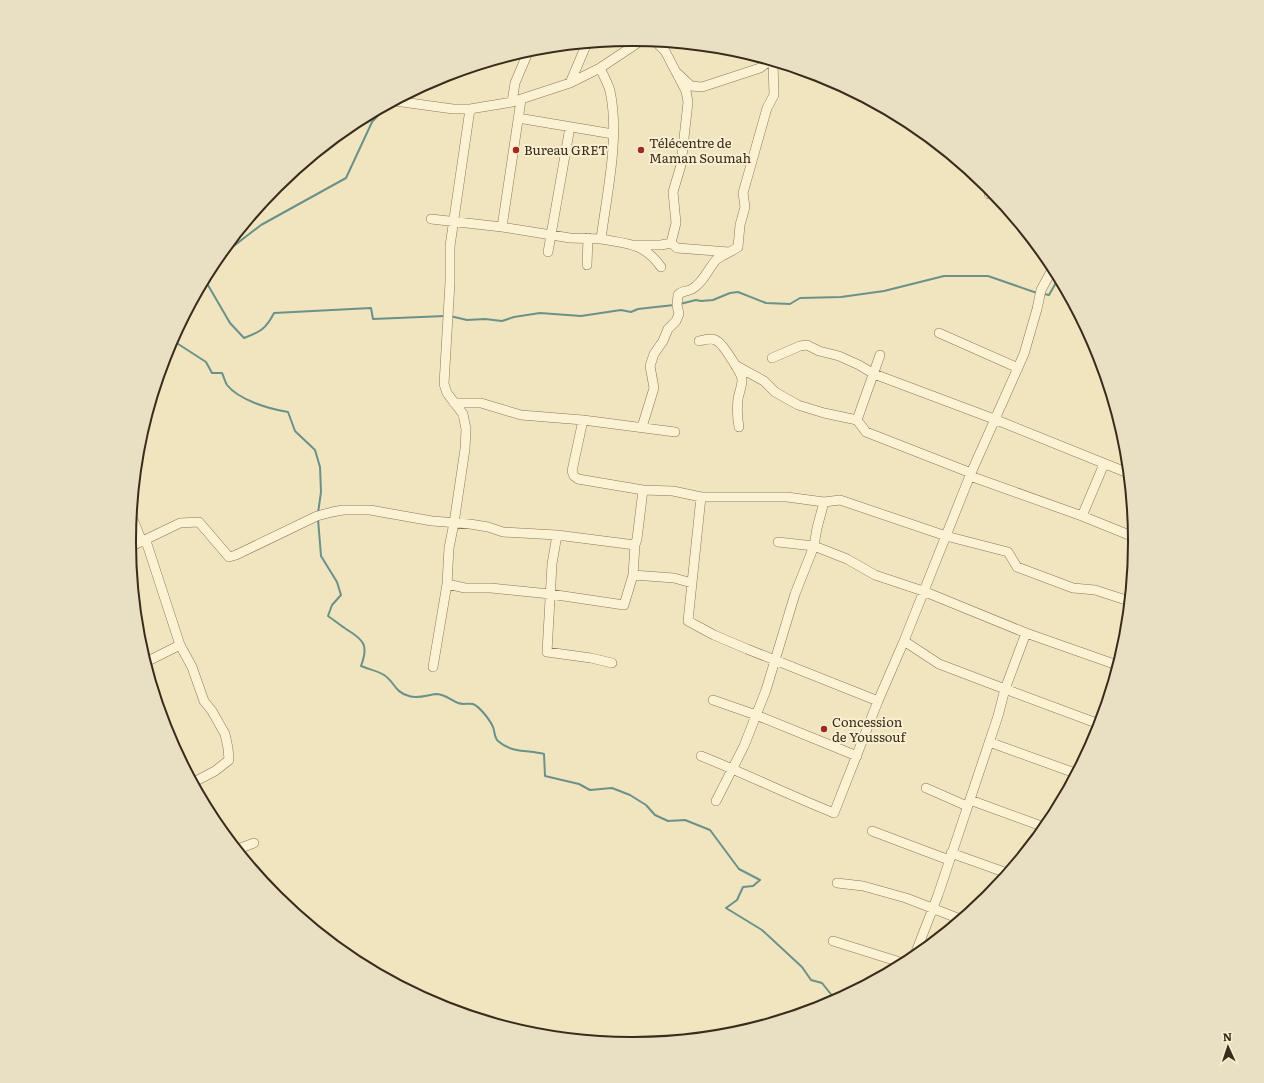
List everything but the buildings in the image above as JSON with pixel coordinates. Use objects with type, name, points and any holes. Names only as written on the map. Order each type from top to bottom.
[{"type":"street","points":[[403,102],[453,109],[470,109],[516,101],[570,84],[600,68],[633,46]]},
{"type":"street","points":[[661,47],[665,51],[686,91],[688,102],[681,165],[674,192],[676,223],[670,243]]},
{"type":"street","points":[[570,84],[584,48]]},
{"type":"street","points":[[502,227],[518,118],[516,83],[527,58]]},
{"type":"street","points":[[676,72],[691,86],[702,87],[760,68],[765,64]]},
{"type":"street","points":[[642,427],[654,388],[650,366],[654,354],[668,329],[676,321],[679,314],[677,305],[678,295],[681,292],[692,289],[701,281],[718,259],[738,247],[740,225],[745,207],[743,193],[767,108],[774,95],[773,67]]},
{"type":"street","points":[[600,68],[609,90],[613,116],[610,168],[601,239]]},
{"type":"street","points":[[433,667],[447,584],[449,548],[465,449],[466,420],[447,393],[444,384],[450,282],[450,246],[470,109]]},
{"type":"street","points":[[518,118],[613,134]]},
{"type":"street","points":[[548,252],[570,126]]},
{"type":"street","points":[[432,219],[502,227],[570,238],[601,239],[634,244],[661,245],[670,243],[677,248],[730,252]]},
{"type":"street","points":[[587,265],[588,238]]},
{"type":"street","points":[[634,244],[653,255],[661,267]]},
{"type":"street","points":[[701,756],[834,813],[878,701],[904,641],[994,419],[1024,354],[1038,309],[1040,293],[1049,275]]},
{"type":"street","points":[[940,333],[1018,368]]},
{"type":"street","points":[[699,341],[712,339],[717,341],[735,365],[742,379],[738,399],[737,416],[739,427]]},
{"type":"street","points":[[772,358],[800,346],[806,345],[819,351],[839,356],[874,374],[994,419],[1122,471]]},
{"type":"street","points":[[857,420],[880,355]]},
{"type":"street","points":[[735,365],[764,381],[775,392],[798,405],[824,413],[857,420],[866,432],[971,475],[1128,534]]},
{"type":"street","points":[[454,403],[481,403],[520,415],[583,420],[675,432]]},
{"type":"street","points":[[583,420],[572,471],[574,476],[578,478],[643,490],[673,491],[701,497],[787,497],[824,502],[840,500],[946,536],[1008,552],[1018,568],[1073,588],[1095,590],[1124,599]]},
{"type":"street","points":[[1082,516],[1104,464]]},
{"type":"street","points":[[447,584],[464,588],[491,588],[550,594],[624,605],[632,575],[643,490]]},
{"type":"street","points":[[701,497],[688,621],[747,650],[776,660],[878,701]]},
{"type":"street","points":[[716,801],[744,746],[776,660],[795,594],[814,546],[824,502]]},
{"type":"street","points":[[136,544],[180,524],[199,522],[229,557],[317,516],[343,510],[370,510],[432,521],[488,527],[503,532],[557,535],[635,545]]},
{"type":"street","points":[[137,527],[144,541],[180,645],[192,667],[204,701],[225,734],[229,760],[215,771],[198,780]]},
{"type":"street","points":[[557,535],[552,564],[547,652],[591,658],[612,663]]},
{"type":"street","points":[[778,542],[814,546],[852,562],[875,575],[924,591],[1026,634],[1112,663]]},
{"type":"street","points":[[632,575],[674,578],[692,583]]},
{"type":"street","points":[[919,945],[933,908],[998,716],[1005,689],[1026,634]]},
{"type":"street","points":[[904,641],[939,664],[1093,722]]},
{"type":"street","points":[[151,660],[180,645]]},
{"type":"street","points":[[713,700],[756,715],[857,756]]},
{"type":"street","points":[[989,742],[1070,771]]},
{"type":"street","points":[[926,788],[968,804],[1038,825]]},
{"type":"street","points":[[872,831],[1002,871]]},
{"type":"street","points":[[242,847],[254,843]]},
{"type":"street","points":[[837,883],[863,886],[906,898],[955,917]]},
{"type":"street","points":[[833,941],[895,961]]},
{"type":"waterway","points":[[236,245],[261,225],[346,178],[372,122],[376,117]]},
{"type":"waterway","points":[[680,304],[696,300],[713,300],[730,293],[738,292],[766,303],[790,304],[800,298],[841,297],[884,291],[944,276],[988,276],[1037,293]]},
{"type":"waterway","points":[[1044,294],[1049,295],[1055,284]]},
{"type":"waterway","points":[[208,285],[230,323],[244,338],[262,329],[274,313],[371,308],[373,319],[445,316]]},
{"type":"waterway","points":[[450,316],[467,320],[485,319],[502,321],[514,317],[540,313],[581,316],[621,310],[631,312],[638,309],[674,305]]},
{"type":"waterway","points":[[178,344],[206,362],[212,373],[222,373],[227,385],[239,395],[272,409],[288,412],[295,431],[315,450],[320,467],[321,492],[318,513]]},
{"type":"waterway","points":[[318,519],[321,556],[337,582],[341,595],[332,605],[328,616],[361,640],[365,648],[361,666],[384,675],[400,692],[409,696],[419,697],[439,694],[458,703],[473,704],[482,711],[490,721],[495,736],[503,745],[508,748],[544,754],[545,776],[579,784],[590,790],[612,788],[630,795],[646,805],[655,815],[668,821],[685,820],[710,830],[739,869],[760,880],[753,886],[743,887],[737,900],[726,908],[762,930],[802,967],[811,980],[822,983],[831,995]]},
{"type":"place","name":"Bureau GRET","points":[[516,150]]},
{"type":"place","name":"Télécentre de Maman Soumah","points":[[641,150]]},
{"type":"place","name":"Concession de Youssouf","points":[[824,729]]}]
